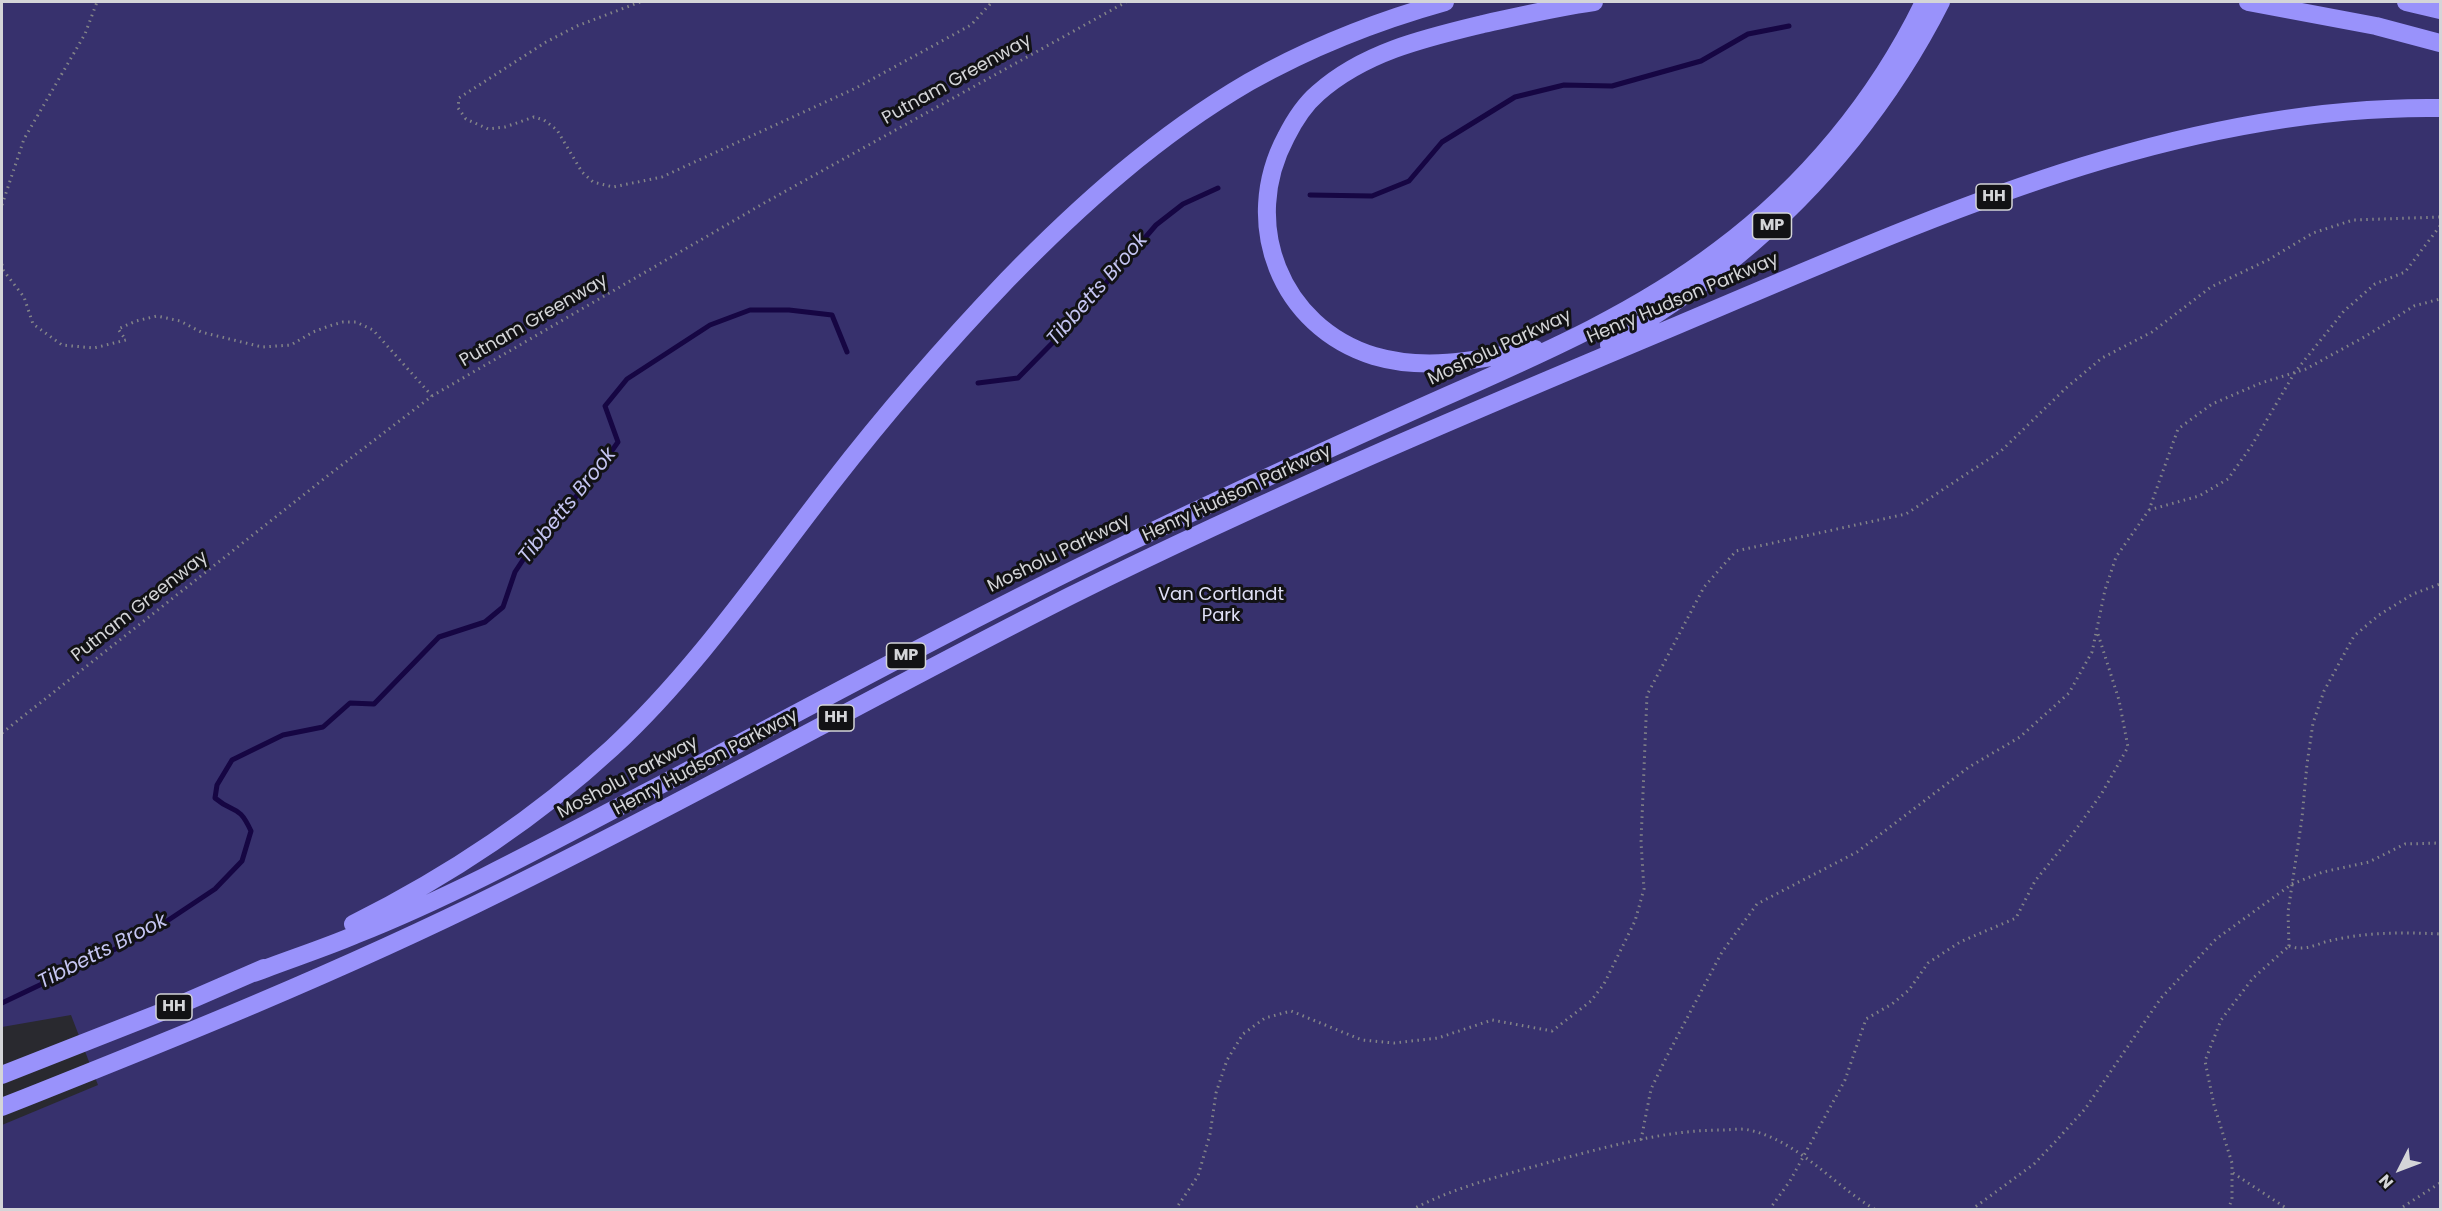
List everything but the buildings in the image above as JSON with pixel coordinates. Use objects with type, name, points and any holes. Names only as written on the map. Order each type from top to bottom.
[{"type":"highway","name":"HH","points":[[2,1075],[254,973],[372,915],[479,853],[549,802],[612,748],[694,660],[860,447],[934,358],[1054,233],[1089,200],[1132,164],[1205,110],[1283,64],[1380,22],[1445,2]]},
{"type":"highway","points":[[1560,344],[1473,361],[1430,364],[1373,356],[1341,342],[1315,325],[1303,313],[1282,281],[1270,243],[1267,202],[1275,162],[1293,124],[1317,94],[1346,73],[1378,55],[1434,36],[1594,2]]},
{"type":"highway","name":"Mosholu Parkway","points":[[1570,370],[1708,279],[1775,223],[1819,178],[1896,80],[1918,30],[1924,2]]},
{"type":"highway","name":"Mosholu Parkway","points":[[254,973],[357,935],[429,903],[609,813],[1069,572],[1286,468],[1616,318],[1723,248],[1811,167],[1847,125],[1941,2]]},
{"type":"highway","points":[[2248,2],[2376,26],[2440,43]]},
{"type":"highway","points":[[2406,2],[2440,10]]},
{"type":"highway","name":"Henry Hudson Parkway","points":[[2,1107],[286,991],[439,922],[559,864],[1110,577],[1324,476],[1882,238],[2026,186],[2114,158],[2219,129],[2260,121],[2353,110],[2440,108]]},
{"type":"path","points":[[2,205],[24,139],[85,34],[97,2]]},
{"type":"path","points":[[640,2],[577,26],[546,42],[459,98],[458,108],[466,119],[488,129],[505,127],[534,117],[544,120],[557,130],[582,172],[593,182],[613,187],[662,177],[856,88],[971,25],[992,2]]},
{"type":"path","name":"Putnam Greenway","points":[[2,733],[320,481],[432,396],[766,202],[1126,2]]},
{"type":"path","points":[[1175,1209],[1198,1176],[1210,1134],[1216,1093],[1227,1060],[1243,1034],[1264,1018],[1291,1011],[1362,1040],[1394,1043],[1438,1038],[1492,1020],[1552,1031],[1591,1001],[1604,984],[1635,921],[1644,889],[1641,842],[1647,695],[1704,587],[1736,551],[1906,514],[2001,451],[2066,388],[2102,358],[2152,332],[2211,287],[2268,260],[2313,233],[2353,220],[2440,218]]},
{"type":"path","points":[[2149,510],[2199,496],[2228,480],[2252,445],[2295,372],[2344,311],[2375,284],[2405,272],[2440,226]]},
{"type":"path","points":[[2,264],[3,270],[24,297],[33,324],[62,345],[94,348],[126,340],[118,329],[136,321],[157,316],[180,321],[201,332],[262,347],[291,345],[328,326],[343,322],[356,322],[373,330],[432,396]]},
{"type":"path","points":[[1641,1140],[1651,1089],[1667,1056],[1722,952],[1757,904],[1857,852],[1969,767],[2020,737],[2069,693],[2092,652],[2105,590],[2116,557],[2149,510],[2178,429],[2212,404],[2261,383],[2306,369],[2367,336],[2414,306],[2440,299]]},
{"type":"path","points":[[2289,946],[2288,912],[2313,723],[2324,691],[2354,636],[2379,615],[2413,594],[2440,584]]},
{"type":"path","points":[[1769,1209],[1790,1181],[1845,1080],[1866,1019],[1892,1004],[1909,990],[1928,963],[1960,942],[2016,918],[2035,881],[2095,802],[2128,747],[2119,700],[2096,630]]},
{"type":"path","points":[[1971,1209],[2034,1164],[2085,1109],[2161,998],[2216,939],[2292,884],[2323,872],[2369,862],[2405,844],[2440,843]]},
{"type":"path","points":[[2289,946],[2298,950],[2329,941],[2379,932],[2440,934]]},
{"type":"path","points":[[2228,1209],[2232,1199],[2232,1163],[2214,1105],[2205,1061],[2221,1020],[2253,978],[2289,946]]},
{"type":"path","points":[[1411,1209],[1430,1199],[1470,1185],[1599,1148],[1685,1131],[1749,1130],[1803,1155],[1876,1209]]},
{"type":"path","points":[[2232,1173],[2289,1209]]},
{"type":"path","points":[[2398,1209],[2440,1183]]},
{"type":"green space","name":"Van Cortlandt Park","points":[[2,2],[2440,2],[2440,1209],[2,1209],[2,1125],[98,1085],[71,1015],[2,1027]]},
{"type":"waterway","name":"Tibbetts Brook","points":[[1310,195],[1372,196],[1409,181],[1442,142],[1515,97],[1564,85],[1612,86],[1701,61],[1748,34],[1789,26]]},
{"type":"waterway","name":"Tibbetts Brook","points":[[978,383],[1018,378],[1070,325],[1156,225],[1183,204],[1218,188]]},
{"type":"waterway","name":"Tibbetts Brook","points":[[2,1003],[149,933],[215,889],[242,861],[251,831],[243,816],[215,798],[217,785],[232,760],[283,735],[323,727],[350,703],[374,704],[439,637],[485,622],[503,607],[515,572],[540,534],[589,483],[618,442],[605,406],[627,379],[710,325],[750,310],[789,310],[832,315],[847,352]]}]
